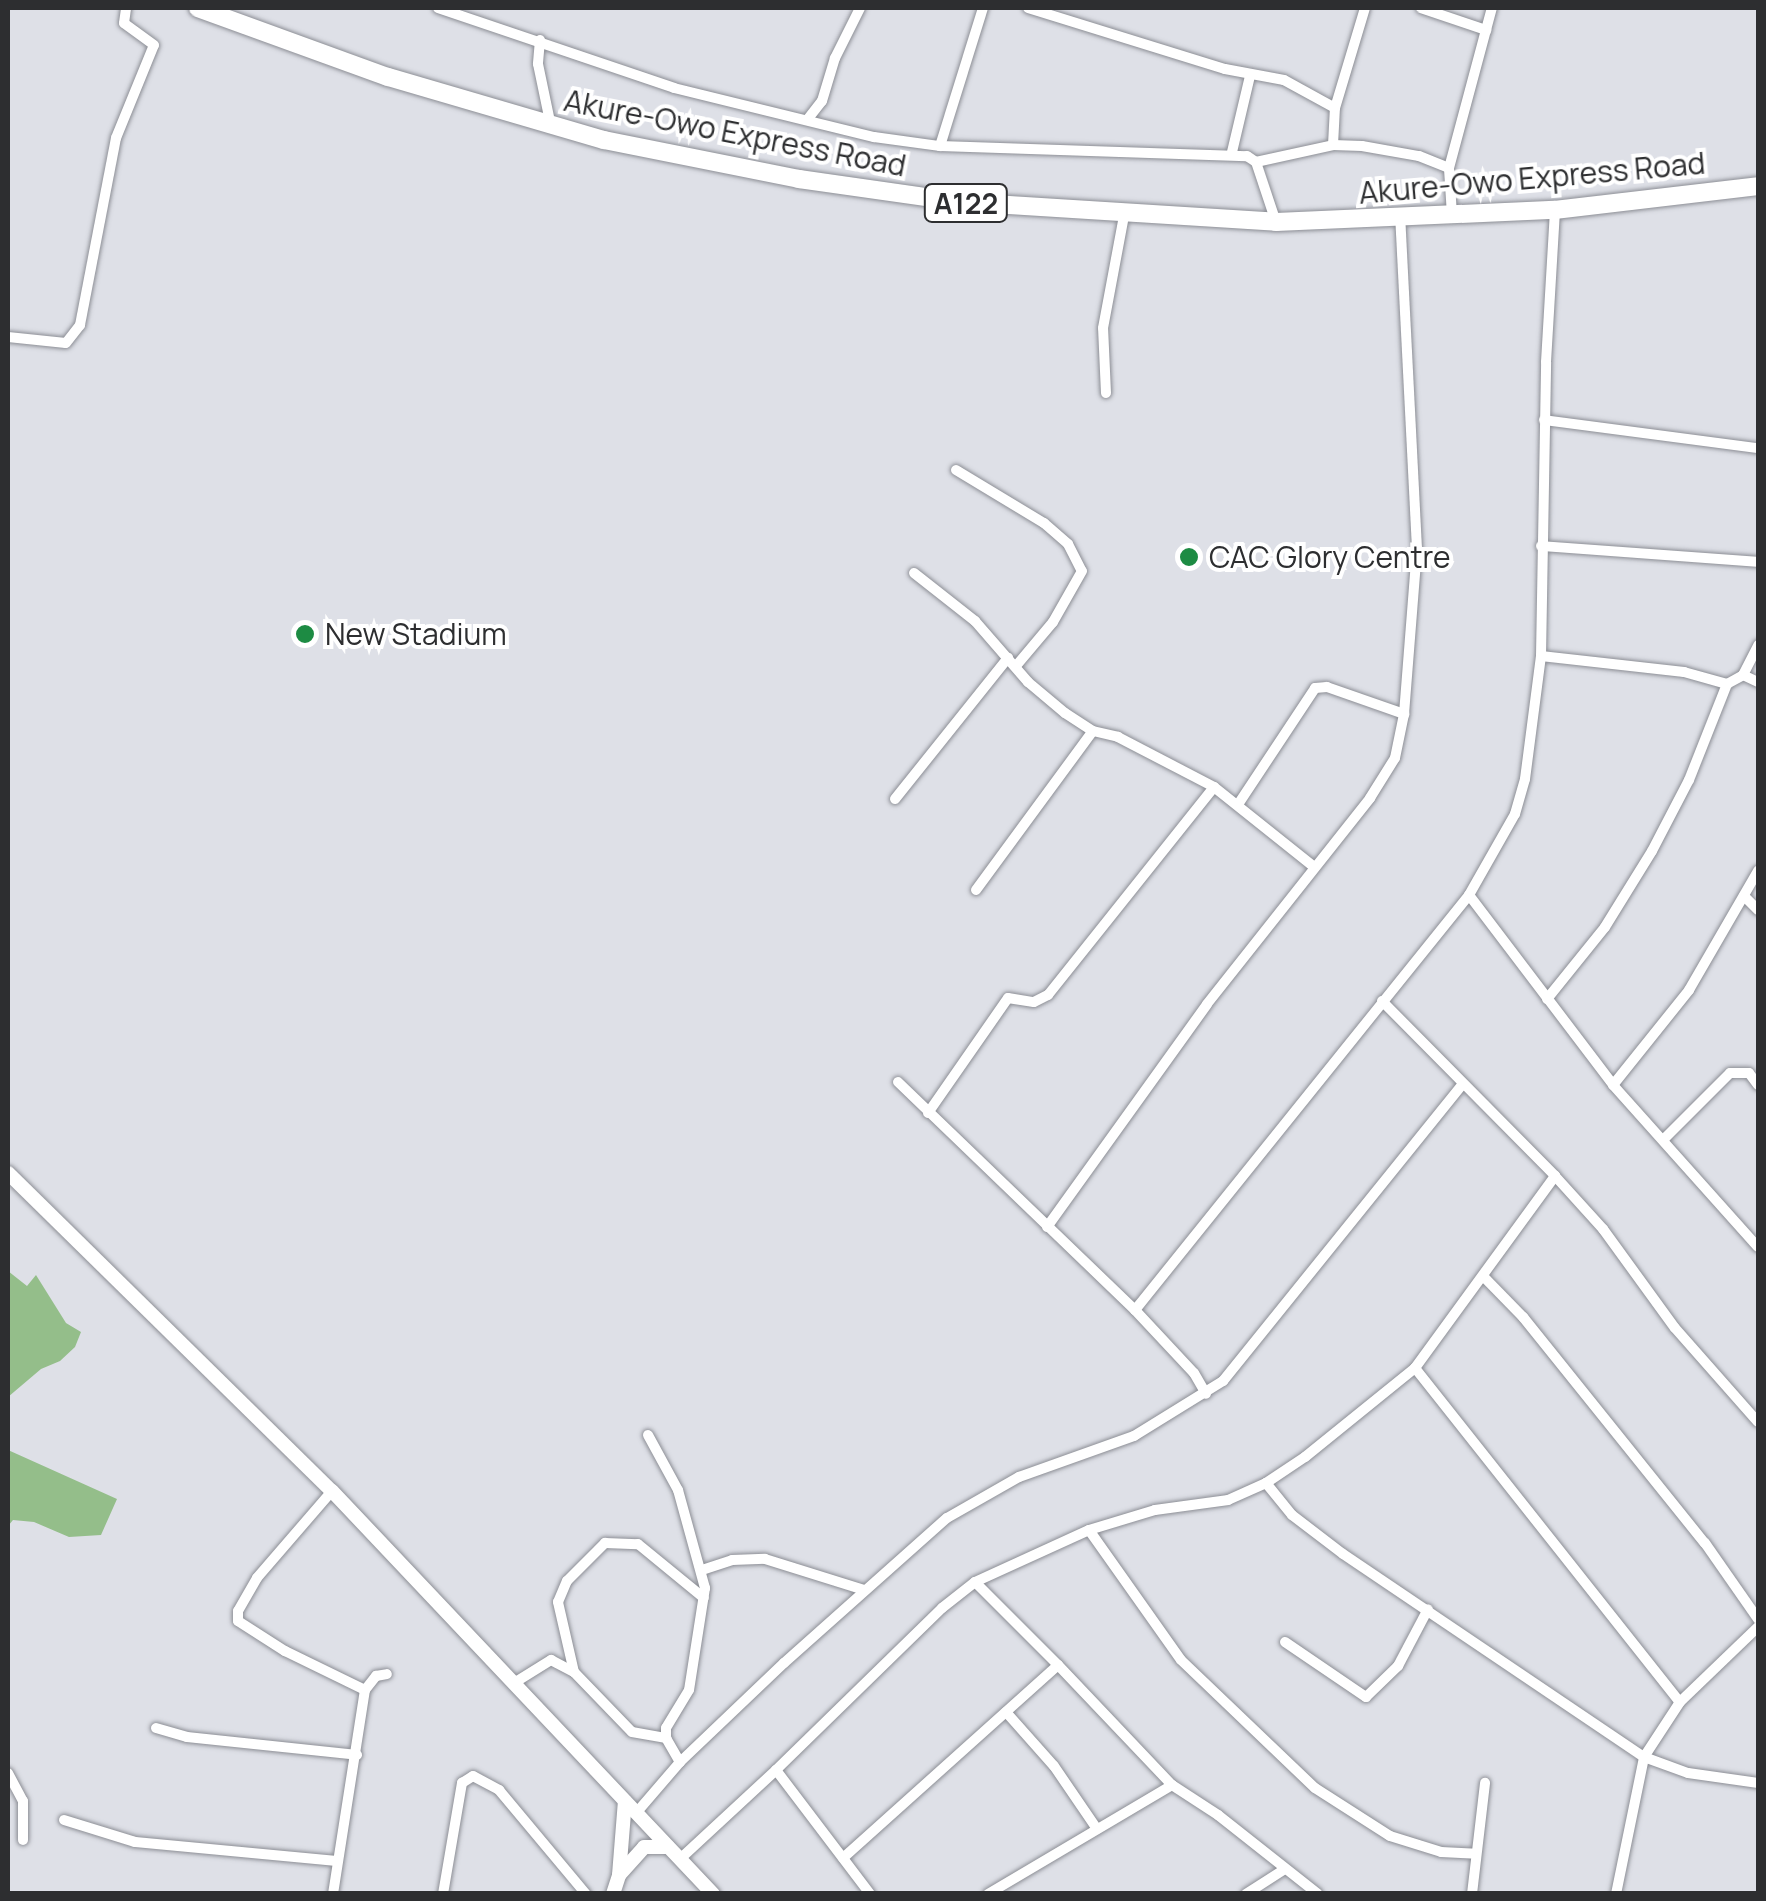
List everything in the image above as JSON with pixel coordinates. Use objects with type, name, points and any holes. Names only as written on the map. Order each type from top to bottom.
[{"type":"highway","name":"Akure-Owo Express Road","points":[[198,8],[388,78],[551,126],[672,155],[886,193],[1124,216],[1276,222],[1555,210],[1758,186]]},
{"type":"main road","points":[[8,1173],[332,1491],[713,1894]]},
{"type":"main road","points":[[612,1894],[631,1806]]},
{"type":"main road","points":[[619,1874],[644,1848],[668,1847]]},
{"type":"street","points":[[8,337],[66,343],[80,325],[116,138],[154,46],[124,22],[126,8]]},
{"type":"street","points":[[438,8],[674,88],[874,137],[940,146],[1150,155],[1232,152],[1256,162],[1333,145],[1383,148],[1448,168]]},
{"type":"street","points":[[807,120],[822,101],[834,58],[860,8]]},
{"type":"street","points":[[940,146],[982,12],[997,8]]},
{"type":"street","points":[[1028,8],[1250,76],[1284,80],[1334,108]]},
{"type":"street","points":[[1333,145],[1334,108],[1365,8]]},
{"type":"street","points":[[1421,8],[1486,30]]},
{"type":"street","points":[[1452,215],[1448,168],[1492,8]]},
{"type":"street","points":[[540,40],[538,64],[551,126]]},
{"type":"street","points":[[1232,152],[1250,76]]},
{"type":"street","points":[[1256,162],[1276,222]]},
{"type":"street","points":[[1135,1310],[1469,895],[1515,814],[1525,779],[1541,656],[1544,420],[1555,210]]},
{"type":"street","points":[[1106,393],[1103,328],[1124,216]]},
{"type":"street","points":[[1047,1227],[1313,866],[1386,776],[1404,714],[1418,550],[1400,218]]},
{"type":"street","points":[[1544,420],[1758,448]]},
{"type":"street","points":[[895,799],[1012,662],[1052,622],[1082,571],[1068,544],[1044,523],[956,470]]},
{"type":"street","points":[[1541,546],[1758,562]]},
{"type":"street","points":[[914,573],[975,622],[1046,698],[1093,731],[1118,737],[1240,803],[1313,866]]},
{"type":"street","points":[[1547,998],[1605,927],[1652,852],[1689,780],[1727,684],[1743,675],[1758,645]]},
{"type":"street","points":[[1541,656],[1684,672],[1727,684]]},
{"type":"street","points":[[1743,675],[1758,682]]},
{"type":"street","points":[[1240,803],[1315,688],[1326,687],[1404,714]]},
{"type":"street","points":[[976,890],[1093,731]]},
{"type":"street","points":[[928,1113],[1008,998],[1034,1002],[1048,995],[1214,788]]},
{"type":"street","points":[[1613,1085],[1676,1010],[1758,871]]},
{"type":"street","points":[[1469,895],[1613,1085],[1758,1247]]},
{"type":"street","points":[[1744,896],[1758,910]]},
{"type":"street","points":[[1382,1001],[1555,1176],[1602,1229],[1705,1364],[1758,1422]]},
{"type":"street","points":[[1664,1139],[1730,1072],[1749,1073],[1758,1085]]},
{"type":"street","points":[[898,1082],[1135,1310],[1194,1373],[1206,1394]]},
{"type":"street","points":[[631,1806],[947,1518],[982,1494],[1134,1436],[1223,1381],[1462,1085]]},
{"type":"street","points":[[680,1859],[975,1582],[1089,1530],[1155,1510],[1212,1504],[1266,1484],[1416,1368],[1555,1176]]},
{"type":"street","points":[[1484,1277],[1524,1316],[1705,1543],[1758,1620]]},
{"type":"street","points":[[1416,1368],[1680,1702]]},
{"type":"street","points":[[648,1436],[678,1490],[702,1570],[704,1598],[689,1690],[669,1718],[666,1738],[680,1762]]},
{"type":"street","points":[[1266,1484],[1312,1531],[1644,1757],[1688,1773],[1758,1782]]},
{"type":"street","points":[[332,1491],[257,1578],[238,1611],[238,1620],[257,1635],[365,1690]]},
{"type":"street","points":[[1089,1530],[1181,1660],[1314,1788],[1390,1836],[1430,1849],[1476,1854]]},
{"type":"street","points":[[574,1672],[558,1602],[567,1581],[606,1543],[638,1544],[704,1598]]},
{"type":"street","points":[[702,1570],[732,1560],[764,1560],[864,1590]]},
{"type":"street","points":[[975,1582],[1172,1786],[1218,1815],[1318,1894]]},
{"type":"street","points":[[1286,1642],[1366,1697],[1398,1666],[1428,1609]]},
{"type":"street","points":[[1616,1894],[1644,1757],[1680,1702],[1758,1627]]},
{"type":"street","points":[[514,1683],[544,1660],[574,1672],[620,1723],[641,1735],[666,1738]]},
{"type":"street","points":[[843,1858],[1058,1665]]},
{"type":"street","points":[[332,1894],[365,1690],[376,1676],[387,1674]]},
{"type":"street","points":[[1006,1712],[1054,1766],[1096,1828]]},
{"type":"street","points":[[156,1728],[187,1736],[357,1754]]},
{"type":"street","points":[[776,1770],[870,1894]]},
{"type":"street","points":[[8,1774],[22,1802],[23,1840]]},
{"type":"street","points":[[443,1894],[462,1783],[472,1776],[499,1790],[586,1894]]},
{"type":"street","points":[[1472,1894],[1486,1783]]},
{"type":"street","points":[[988,1894],[1009,1888],[1096,1828],[1172,1786]]},
{"type":"street","points":[[64,1820],[135,1842],[338,1861]]},
{"type":"street","points":[[1246,1894],[1285,1868]]},
{"type":"green space","points":[[8,1271],[27,1286],[36,1275],[66,1323],[81,1332],[75,1347],[60,1361],[41,1369],[8,1397]]},
{"type":"green space","points":[[8,1450],[117,1499],[101,1535],[69,1537],[34,1522],[13,1520],[8,1526]]},
{"type":"place","name":"CAC Glory Centre","points":[[1189,557]]},
{"type":"place","name":"New Stadium","points":[[305,634]]}]
